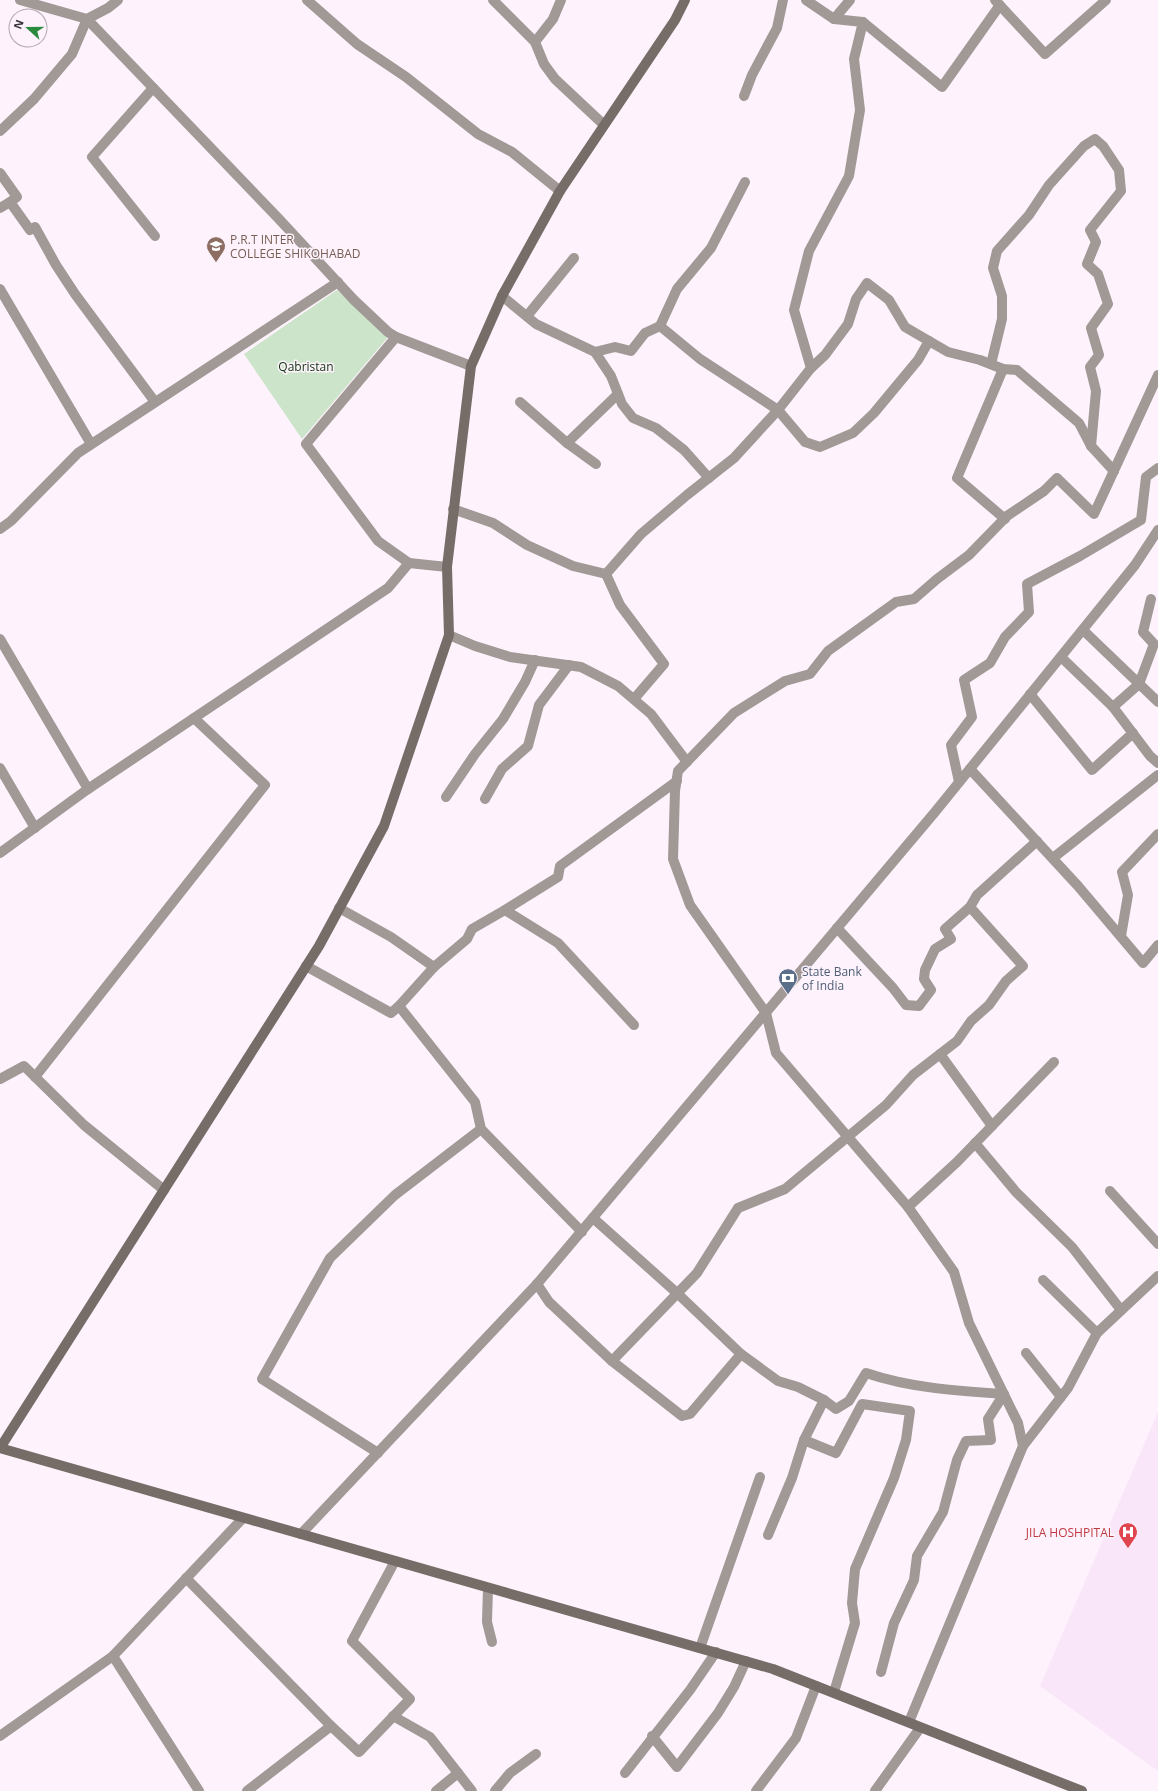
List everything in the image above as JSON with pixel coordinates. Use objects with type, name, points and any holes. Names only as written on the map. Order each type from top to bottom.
[{"type":"main road","points":[[686,0],[675,20],[603,124],[560,191],[502,296],[471,366],[447,567],[448,635],[384,826],[319,946],[0,1448],[773,1669],[1082,1791]]},
{"type":"street","points":[[20,0],[86,19],[274,213],[371,317],[396,337],[471,366]]},
{"type":"street","points":[[0,131],[34,99],[72,54],[86,19],[108,8],[118,0]]},
{"type":"street","points":[[493,0],[535,42],[544,64],[555,79],[603,124]]},
{"type":"street","points":[[535,42],[553,19],[561,0]]},
{"type":"street","points":[[744,96],[752,75],[777,28],[783,0]]},
{"type":"street","points":[[806,0],[834,19],[863,22],[942,87],[997,3],[1045,54],[1106,0]]},
{"type":"street","points":[[834,19],[850,0]]},
{"type":"street","points":[[312,2],[357,44],[406,77],[478,134],[512,152],[560,191]]},
{"type":"street","points":[[811,368],[794,310],[809,251],[849,176],[860,110],[854,60],[863,22]]},
{"type":"street","points":[[153,88],[92,157],[156,236]]},
{"type":"street","points":[[991,364],[1002,319],[1002,296],[993,268],[997,251],[1029,215],[1049,185],[1084,146],[1095,139],[1102,146],[1119,170],[1121,191],[1090,230],[1096,242],[1087,264],[1098,274],[1108,304],[1091,328],[1099,355],[1090,367],[1096,391],[1091,446]]},
{"type":"street","points":[[0,173],[17,197],[0,208]]},
{"type":"street","points":[[595,352],[615,347],[631,351],[645,333],[660,326],[677,289],[711,248],[745,182]]},
{"type":"street","points":[[10,202],[30,230],[35,227],[56,265],[75,294],[155,402]]},
{"type":"street","points":[[527,316],[574,258]]},
{"type":"street","points":[[0,529],[11,521],[78,453],[338,282]]},
{"type":"street","points":[[606,574],[641,534],[734,458],[778,410],[811,368],[825,355],[848,324],[856,299],[867,283],[889,300],[905,327],[929,341],[948,352],[991,364],[1003,369],[1017,370],[1079,423],[1091,446],[1114,471]]},
{"type":"street","points":[[0,289],[91,444]]},
{"type":"street","points":[[502,296],[536,324],[595,352],[611,376],[622,404],[633,418],[656,428],[684,450],[709,478]]},
{"type":"street","points":[[660,326],[700,359],[778,410],[805,442],[820,446],[853,433],[874,413],[918,360],[929,341]]},
{"type":"street","points":[[396,337],[306,444],[378,541],[409,563],[447,567]]},
{"type":"street","points":[[1003,369],[957,478],[1004,519]]},
{"type":"street","points":[[1023,1446],[1018,1423],[969,1323],[954,1272],[908,1207],[776,1053],[766,1013],[690,905],[673,859],[678,770],[734,713],[785,681],[810,674],[828,651],[896,602],[914,600],[937,579],[969,555],[1004,519],[1044,491],[1057,478],[1094,514],[1158,375]]},
{"type":"street","points":[[566,443],[618,394]]},
{"type":"street","points":[[520,402],[566,443],[596,464]]},
{"type":"street","points":[[959,782],[951,745],[972,717],[964,680],[990,663],[1005,637],[1029,612],[1027,584],[1080,556],[1142,520],[1146,477],[1158,468]]},
{"type":"street","points":[[453,509],[493,523],[527,545],[573,566],[606,574]]},
{"type":"street","points":[[301,1534],[537,1284],[582,1232],[970,769],[1135,565],[1158,530]]},
{"type":"street","points":[[0,853],[88,789],[388,588],[409,563]]},
{"type":"street","points":[[606,574],[620,606],[664,664],[634,699]]},
{"type":"street","points":[[1113,707],[1139,684],[1154,644],[1144,632],[1151,599]]},
{"type":"street","points":[[1083,630],[1158,702]]},
{"type":"street","points":[[448,635],[510,656],[581,667],[618,686],[650,714],[687,762]]},
{"type":"street","points":[[0,640],[88,789]]},
{"type":"street","points":[[1061,657],[1113,707],[1150,756],[1158,763]]},
{"type":"street","points":[[446,797],[475,754],[503,719],[526,682],[535,660]]},
{"type":"street","points":[[485,799],[502,769],[528,746],[540,705],[569,665]]},
{"type":"street","points":[[1030,694],[1092,770],[1133,733]]},
{"type":"street","points":[[35,1076],[265,785],[194,718]]},
{"type":"street","points":[[0,768],[35,828]]},
{"type":"street","points":[[970,769],[1053,858],[1143,963],[1158,945]]},
{"type":"street","points":[[1053,858],[1158,775]]},
{"type":"street","points":[[306,966],[391,1013],[434,967],[467,939],[472,929],[506,910],[558,877],[560,866],[677,781]]},
{"type":"street","points":[[1121,936],[1128,895],[1122,872],[1158,834]]},
{"type":"street","points":[[837,928],[893,988],[906,1005],[919,1006],[931,990],[924,980],[925,970],[935,950],[951,938],[944,928],[970,907],[977,895],[1037,841]]},
{"type":"street","points":[[612,1361],[697,1273],[738,1208],[785,1189],[886,1105],[913,1075],[957,1041],[971,1021],[989,1005],[1006,982],[1023,966],[970,907]]},
{"type":"street","points":[[339,908],[391,938],[434,967]]},
{"type":"street","points":[[506,910],[558,943],[634,1025]]},
{"type":"street","points":[[399,1006],[475,1102],[481,1129],[582,1232]]},
{"type":"street","points":[[940,1054],[992,1126]]},
{"type":"street","points":[[908,1207],[975,1144],[1054,1062]]},
{"type":"street","points":[[0,1079],[24,1066],[84,1125],[164,1190]]},
{"type":"street","points":[[378,1453],[262,1379],[330,1258],[395,1195],[481,1129]]},
{"type":"street","points":[[975,1144],[1016,1192],[1072,1248],[1121,1310]]},
{"type":"street","points":[[1110,1191],[1158,1244]]},
{"type":"street","points":[[593,1218],[678,1294],[741,1354],[778,1381],[798,1387],[824,1400],[836,1409],[849,1401],[866,1373],[883,1379],[950,1391],[1004,1394]]},
{"type":"street","points":[[909,1722],[1023,1446],[1068,1388],[1097,1333],[1158,1276]]},
{"type":"street","points":[[1043,1280],[1097,1333]]},
{"type":"street","points":[[537,1284],[549,1302],[612,1361],[682,1416],[690,1414],[741,1354]]},
{"type":"street","points":[[1026,1353],[1061,1397]]},
{"type":"street","points":[[881,1672],[894,1623],[914,1580],[918,1556],[944,1512],[957,1460],[966,1441],[991,1440],[988,1419],[1004,1394]]},
{"type":"street","points":[[768,1535],[792,1478],[804,1440],[824,1400]]},
{"type":"street","points":[[804,1440],[836,1453],[862,1404],[910,1411],[906,1440],[894,1478],[855,1569],[852,1603],[855,1623],[834,1692]]},
{"type":"street","points":[[700,1648],[760,1477]]},
{"type":"street","points":[[0,1736],[113,1656],[244,1518]]},
{"type":"street","points":[[186,1578],[331,1726],[359,1752],[410,1699],[352,1641],[395,1561]]},
{"type":"street","points":[[488,1588],[487,1622],[492,1642]]},
{"type":"street","points":[[625,1773],[652,1736],[690,1690],[716,1652]]},
{"type":"street","points":[[113,1656],[199,1791]]},
{"type":"street","points":[[652,1736],[677,1767],[718,1713],[734,1687],[746,1661]]},
{"type":"street","points":[[756,1791],[796,1738],[816,1686]]},
{"type":"street","points":[[393,1716],[430,1737],[472,1791]]},
{"type":"street","points":[[247,1791],[331,1726]]},
{"type":"street","points":[[875,1791],[920,1728]]},
{"type":"street","points":[[495,1791],[510,1773],[536,1754]]},
{"type":"street","points":[[436,1791],[458,1773]]},
{"type":"shaded area","name":"JILA HOSHPITAL","points":[[1158,1412],[1158,1771],[1040,1686]]},
{"type":"green space","name":"Qabristan","points":[[337,290],[389,336],[302,439],[244,354]]},
{"type":"place","name":"P.R.T INTER COLLEGE SHIKOHABAD","points":[[216,263]]},
{"type":"place","name":"State Bank of India","points":[[788,995]]},
{"type":"place","name":"JILA HOSHPITAL","points":[[1128,1549]]}]
